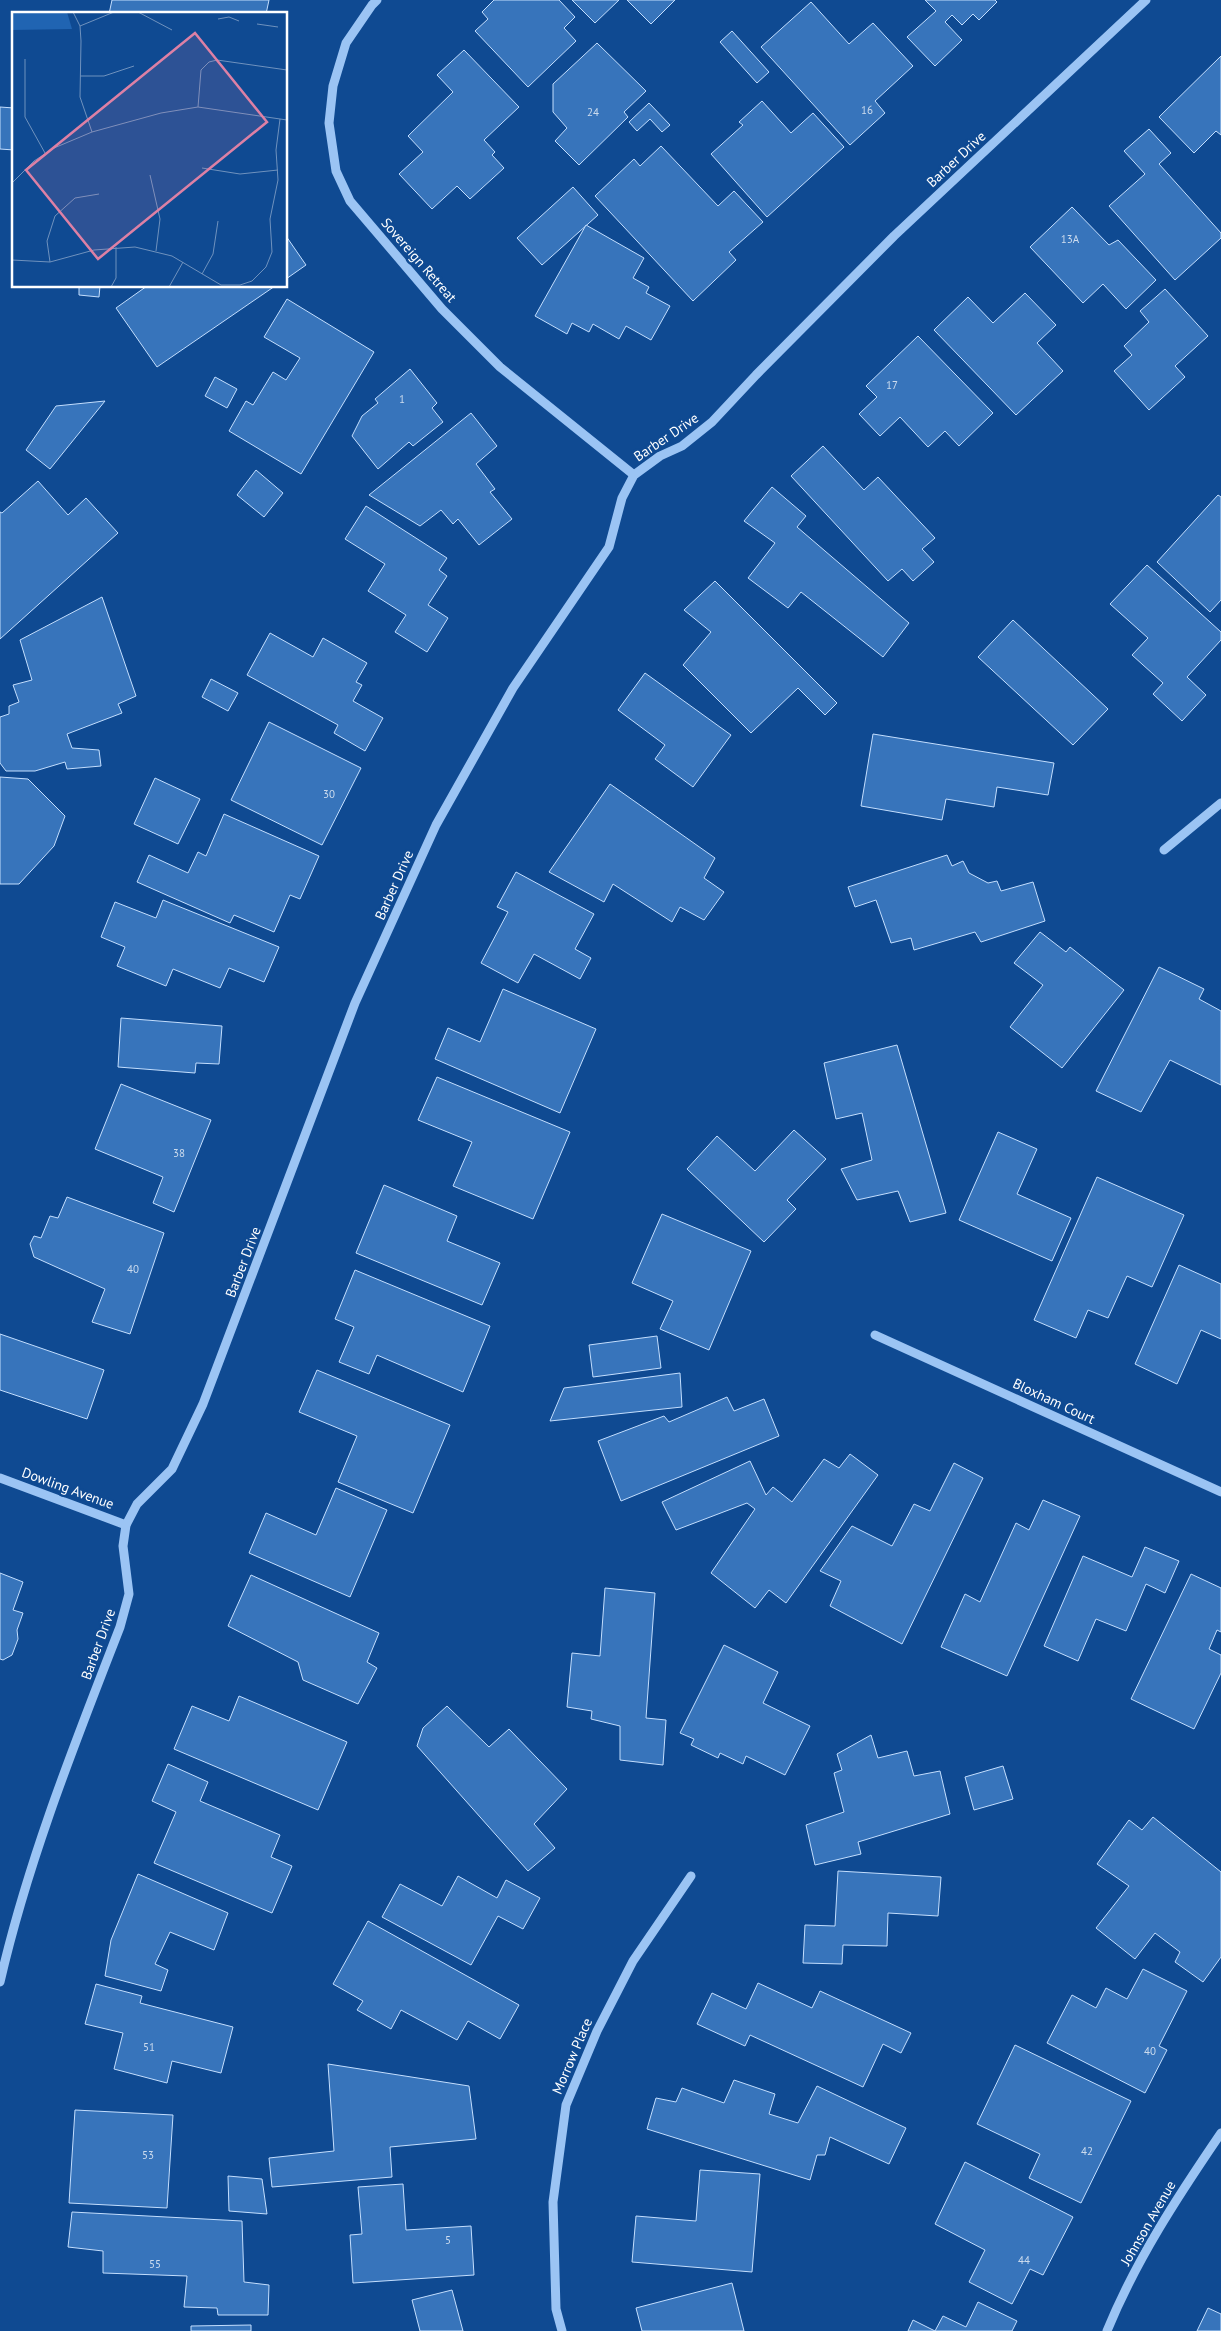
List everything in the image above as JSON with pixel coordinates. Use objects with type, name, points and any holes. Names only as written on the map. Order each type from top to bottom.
[{"type":"street","name":"Sovereign Retreat","points":[[377,0],[346,43],[333,86],[329,124],[336,170],[350,201],[442,309],[500,367],[634,475]]},
{"type":"street","name":"Barber Drive","points":[[0,1982],[8,1947],[43,1833],[120,1627],[129,1594],[123,1546],[126,1525],[137,1504],[172,1469],[204,1404],[355,1003],[436,825],[513,688],[610,547],[622,498],[634,475],[660,456],[682,446],[712,422],[894,236],[1146,0]]},
{"type":"street","points":[[1164,850],[1221,803]]},
{"type":"street","name":"Bloxham Court","points":[[875,1335],[1221,1492]]},
{"type":"street","name":"Dowling Avenue","points":[[0,1478],[126,1525]]},
{"type":"street","name":"Morrow Place","points":[[562,2331],[556,2310],[553,2202],[566,2104],[597,2031],[633,1961],[691,1876]]},
{"type":"street","name":"Johnson Avenue","points":[[1107,2331],[1122,2294],[1179,2193],[1221,2133]]},
{"type":"building","points":[[112,0],[269,0],[266,12],[109,12]]},
{"type":"building","points":[[494,0],[559,0],[575,17],[564,28],[576,41],[528,87],[475,31],[488,19],[482,12]]},
{"type":"building","points":[[572,0],[619,0],[595,23]]},
{"type":"building","points":[[627,0],[675,0],[651,24]]},
{"type":"building","points":[[925,0],[995,0],[997,2],[979,20],[973,14],[962,25],[952,15],[945,22],[962,40],[935,66],[907,37],[936,11]]},
{"type":"building","points":[[811,2],[849,44],[873,23],[913,66],[875,101],[885,113],[850,145],[761,47]]},
{"type":"building","points":[[732,31],[769,72],[757,83],[720,42]]},
{"type":"building","points":[[597,43],[646,91],[624,112],[628,117],[579,165],[555,141],[567,128],[553,112],[553,84]]},
{"type":"building","points":[[464,50],[519,107],[484,140],[495,152],[492,155],[504,168],[470,199],[457,186],[432,209],[399,174],[423,152],[408,136],[453,92],[437,75]]},
{"type":"building","points":[[1221,56],[1221,135],[1216,131],[1194,153],[1159,117]]},
{"type":"building","points":[[762,101],[791,133],[813,113],[844,147],[767,217],[711,154],[743,125],[739,122]]},
{"type":"building","points":[[649,103],[670,125],[662,132],[650,119],[637,131],[629,122]]},
{"type":"building","points":[[0,107],[12,108],[12,150],[0,149]]},
{"type":"building","points":[[1149,129],[1171,153],[1159,164],[1221,233],[1221,238],[1175,280],[1109,206],[1145,174],[1124,151]]},
{"type":"building","points":[[661,146],[718,206],[734,191],[763,222],[729,252],[736,260],[693,301],[595,196],[634,159],[640,166]]},
{"type":"building","points":[[573,187],[598,215],[542,265],[517,238]]},
{"type":"building","points":[[1072,207],[1109,245],[1118,240],[1156,280],[1126,309],[1103,284],[1083,303],[1030,247]]},
{"type":"building","points":[[586,225],[644,258],[633,278],[649,287],[646,293],[670,306],[651,340],[626,326],[619,339],[593,324],[589,332],[572,323],[567,334],[535,316]]},
{"type":"building","points":[[288,239],[306,265],[288,278]]},
{"type":"building","points":[[79,288],[100,288],[99,297],[79,295]]},
{"type":"building","points":[[144,288],[272,288],[157,367],[116,308]]},
{"type":"building","points":[[1165,289],[1208,336],[1175,366],[1185,377],[1149,410],[1114,371],[1132,355],[1124,346],[1149,322],[1140,311]]},
{"type":"building","points":[[1025,293],[1056,325],[1037,343],[1063,371],[1016,415],[934,330],[968,297],[993,323]]},
{"type":"building","points":[[287,299],[374,352],[301,474],[229,431],[246,401],[253,405],[273,372],[286,380],[300,358],[264,337]]},
{"type":"building","points":[[918,336],[993,413],[959,446],[945,431],[928,447],[900,417],[880,436],[859,414],[877,397],[866,386]]},
{"type":"building","points":[[410,369],[437,403],[432,408],[443,422],[413,446],[409,442],[378,469],[352,436],[362,416],[378,403],[375,399]]},
{"type":"building","points":[[215,377],[237,389],[227,408],[205,396]]},
{"type":"building","points":[[105,401],[50,469],[26,450],[56,406]]},
{"type":"building","points":[[471,413],[497,446],[476,464],[495,489],[490,492],[512,519],[479,545],[458,519],[453,524],[441,510],[420,526],[369,495]]},
{"type":"building","points":[[823,446],[864,490],[878,477],[935,538],[922,549],[934,562],[913,581],[902,569],[888,581],[791,476]]},
{"type":"building","points":[[256,470],[283,493],[264,517],[237,495]]},
{"type":"building","points":[[38,481],[68,515],[86,498],[118,533],[0,639],[0,512],[2,513]]},
{"type":"building","points":[[772,487],[806,516],[797,527],[909,623],[883,657],[801,592],[788,608],[748,578],[775,543],[744,521]]},
{"type":"building","points":[[1218,495],[1221,497],[1221,600],[1210,612],[1157,562]]},
{"type":"building","points":[[366,506],[447,558],[439,570],[447,576],[428,605],[448,618],[427,652],[395,632],[406,615],[368,591],[385,564],[345,539]]},
{"type":"building","points":[[1147,565],[1221,632],[1221,640],[1187,677],[1206,695],[1182,721],[1153,694],[1163,683],[1132,655],[1148,638],[1110,604]]},
{"type":"building","points":[[715,581],[837,703],[825,715],[798,688],[751,733],[683,665],[711,632],[684,610]]},
{"type":"building","points":[[102,597],[136,696],[118,704],[122,713],[67,734],[72,748],[99,750],[101,766],[67,769],[65,762],[35,771],[6,771],[0,763],[0,717],[9,714],[9,706],[19,702],[13,685],[32,680],[20,640]]},
{"type":"building","points":[[1013,620],[1108,709],[1073,745],[978,657]]},
{"type":"building","points":[[270,633],[313,657],[323,638],[367,663],[356,682],[362,685],[353,701],[383,718],[365,751],[334,733],[338,725],[247,675]]},
{"type":"building","points":[[645,673],[731,735],[693,787],[655,759],[665,745],[618,710]]},
{"type":"building","points":[[211,679],[238,693],[228,711],[202,697]]},
{"type":"building","points":[[269,722],[361,768],[322,845],[231,800]]},
{"type":"building","points":[[873,734],[1054,763],[1048,795],[997,787],[994,807],[946,799],[942,820],[861,806]]},
{"type":"building","points":[[0,777],[28,779],[65,816],[54,846],[19,884],[0,884]]},
{"type":"building","points":[[155,778],[200,799],[178,844],[134,824]]},
{"type":"building","points":[[610,784],[715,858],[704,878],[724,892],[704,920],[680,907],[672,922],[613,884],[604,902],[549,872]]},
{"type":"building","points":[[224,814],[319,856],[300,899],[290,895],[274,932],[234,915],[230,923],[137,882],[149,855],[188,873],[198,852],[206,856]]},
{"type":"building","points":[[947,855],[952,866],[963,861],[969,873],[988,883],[997,881],[1001,891],[1033,882],[1045,921],[981,942],[975,932],[914,950],[911,938],[891,943],[876,900],[855,907],[848,887]]},
{"type":"building","points":[[516,872],[594,914],[575,949],[591,958],[580,979],[534,954],[518,983],[481,963],[508,912],[497,907]]},
{"type":"building","points":[[163,900],[279,947],[264,982],[229,968],[220,988],[173,969],[166,986],[117,966],[125,947],[101,937],[115,902],[156,918]]},
{"type":"building","points":[[1040,932],[1066,952],[1070,947],[1124,990],[1062,1068],[1010,1027],[1043,985],[1014,963]]},
{"type":"building","points":[[1159,967],[1204,989],[1199,999],[1221,1011],[1221,1085],[1170,1060],[1141,1112],[1096,1091]]},
{"type":"building","points":[[503,989],[596,1029],[560,1113],[435,1059],[448,1028],[480,1042]]},
{"type":"building","points":[[121,1018],[222,1026],[219,1064],[196,1063],[195,1073],[118,1067]]},
{"type":"building","points":[[897,1045],[946,1213],[910,1222],[898,1191],[857,1200],[841,1169],[872,1160],[862,1113],[836,1119],[824,1063]]},
{"type":"building","points":[[437,1077],[570,1132],[533,1219],[453,1186],[472,1142],[418,1120]]},
{"type":"building","points":[[121,1084],[211,1120],[174,1212],[153,1203],[163,1177],[95,1149]]},
{"type":"building","points":[[794,1130],[826,1159],[787,1200],[796,1209],[764,1242],[687,1169],[717,1136],[755,1171]]},
{"type":"building","points":[[998,1132],[1037,1149],[1017,1194],[1071,1218],[1052,1261],[959,1220]]},
{"type":"building","points":[[1097,1177],[1184,1215],[1152,1287],[1127,1276],[1108,1318],[1088,1310],[1076,1338],[1034,1320]]},
{"type":"building","points":[[384,1185],[457,1216],[447,1241],[500,1263],[482,1305],[356,1253]]},
{"type":"building","points":[[67,1197],[164,1233],[130,1334],[92,1322],[105,1289],[34,1257],[30,1244],[34,1236],[41,1238],[50,1216],[58,1218]]},
{"type":"building","points":[[662,1214],[751,1251],[709,1350],[660,1329],[673,1301],[632,1283]]},
{"type":"building","points":[[1179,1265],[1221,1284],[1221,1339],[1201,1330],[1177,1384],[1135,1364]]},
{"type":"building","points":[[355,1270],[490,1326],[463,1392],[377,1355],[369,1374],[339,1362],[354,1327],[335,1319]]},
{"type":"building","points":[[0,1334],[104,1370],[87,1419],[0,1390]]},
{"type":"building","points":[[657,1336],[661,1368],[593,1377],[589,1345]]},
{"type":"building","points":[[317,1370],[450,1425],[413,1513],[338,1482],[357,1436],[299,1412]]},
{"type":"building","points":[[680,1373],[682,1407],[550,1421],[564,1388]]},
{"type":"building","points":[[727,1397],[734,1411],[764,1399],[779,1436],[621,1501],[598,1441],[664,1416],[669,1422]]},
{"type":"building","points":[[850,1454],[878,1475],[786,1603],[769,1590],[755,1608],[711,1573],[755,1509],[747,1503],[676,1530],[662,1502],[750,1461],[766,1495],[773,1487],[792,1502],[824,1459],[839,1468]]},
{"type":"building","points":[[954,1463],[983,1478],[902,1644],[830,1606],[841,1581],[820,1571],[852,1526],[892,1546],[914,1504],[930,1511]]},
{"type":"building","points":[[336,1488],[387,1510],[350,1597],[249,1553],[266,1513],[316,1535]]},
{"type":"building","points":[[1043,1500],[1080,1516],[1007,1676],[941,1647],[965,1594],[980,1602],[1016,1523],[1029,1530]]},
{"type":"building","points":[[1145,1547],[1179,1561],[1165,1593],[1146,1584],[1126,1631],[1096,1619],[1078,1661],[1044,1646],[1083,1556],[1132,1577]]},
{"type":"building","points":[[0,1573],[23,1582],[13,1610],[23,1613],[17,1630],[18,1639],[12,1655],[3,1660],[0,1659]]},
{"type":"building","points":[[1191,1574],[1221,1588],[1221,1632],[1217,1630],[1209,1649],[1221,1655],[1221,1673],[1194,1729],[1131,1699]]},
{"type":"building","points":[[251,1575],[379,1633],[367,1662],[377,1668],[358,1704],[303,1680],[298,1662],[228,1626]]},
{"type":"building","points":[[605,1588],[655,1593],[646,1718],[666,1720],[663,1765],[620,1760],[620,1726],[591,1719],[592,1711],[567,1707],[572,1653],[600,1656]]},
{"type":"building","points":[[724,1645],[778,1672],[763,1703],[810,1726],[785,1775],[746,1756],[743,1764],[720,1753],[718,1758],[691,1745],[694,1739],[680,1733]]},
{"type":"building","points":[[239,1696],[347,1742],[318,1810],[174,1749],[192,1706],[229,1721]]},
{"type":"building","points":[[447,1706],[489,1747],[509,1729],[567,1789],[534,1824],[555,1848],[528,1871],[417,1746],[423,1728]]},
{"type":"building","points":[[871,1735],[878,1758],[907,1751],[914,1776],[940,1771],[950,1814],[858,1842],[861,1854],[815,1865],[806,1825],[844,1812],[834,1773],[842,1770],[837,1754]]},
{"type":"building","points":[[168,1764],[208,1782],[200,1801],[280,1835],[271,1857],[292,1866],[272,1913],[154,1863],[176,1812],[152,1801]]},
{"type":"building","points":[[1003,1766],[1013,1799],[974,1810],[965,1777]]},
{"type":"building","points":[[1153,1817],[1221,1872],[1221,1957],[1203,1982],[1175,1962],[1180,1952],[1155,1933],[1135,1959],[1096,1928],[1129,1886],[1097,1864],[1129,1820],[1142,1830]]},
{"type":"building","points":[[838,1871],[941,1877],[938,1916],[888,1913],[887,1946],[843,1945],[842,1964],[803,1963],[805,1925],[835,1926]]},
{"type":"building","points":[[138,1874],[228,1913],[214,1950],[170,1932],[155,1964],[168,1970],[161,1991],[105,1976],[111,1940]]},
{"type":"building","points":[[458,1876],[497,1898],[506,1880],[540,1898],[523,1929],[498,1916],[471,1965],[382,1917],[400,1884],[442,1906]]},
{"type":"building","points":[[368,1921],[519,2005],[500,2039],[468,2021],[457,2040],[401,2010],[391,2029],[357,2010],[363,2001],[333,1984]]},
{"type":"building","points":[[1143,1969],[1187,1991],[1159,2046],[1167,2050],[1145,2093],[1047,2043],[1072,1995],[1096,2008],[1106,1988],[1127,1999]]},
{"type":"building","points":[[758,1983],[812,2008],[820,1991],[911,2033],[901,2053],[883,2044],[863,2087],[750,2035],[745,2046],[697,2024],[712,1993],[746,2009]]},
{"type":"building","points":[[96,1984],[142,1996],[140,2003],[233,2027],[221,2073],[172,2061],[167,2083],[114,2069],[123,2033],[85,2024]]},
{"type":"building","points":[[1015,2045],[1131,2101],[1081,2203],[1029,2178],[1040,2154],[977,2124]]},
{"type":"building","points":[[328,2064],[469,2086],[476,2139],[390,2147],[392,2177],[272,2187],[269,2158],[334,2151]]},
{"type":"building","points":[[734,2080],[775,2094],[769,2114],[798,2123],[817,2086],[906,2128],[889,2164],[830,2137],[825,2155],[817,2155],[810,2180],[647,2129],[656,2098],[676,2102],[682,2088],[724,2103]]},
{"type":"building","points":[[75,2110],[173,2115],[167,2208],[69,2203]]},
{"type":"building","points":[[965,2162],[1073,2217],[1043,2275],[1030,2269],[1012,2304],[969,2282],[985,2250],[935,2224]]},
{"type":"building","points":[[700,2170],[760,2174],[752,2272],[632,2262],[636,2216],[696,2221]]},
{"type":"building","points":[[228,2176],[262,2179],[267,2214],[229,2211]]},
{"type":"building","points":[[403,2184],[406,2230],[471,2226],[474,2275],[353,2283],[350,2235],[362,2234],[358,2187]]},
{"type":"building","points":[[72,2212],[242,2221],[244,2282],[269,2285],[268,2315],[218,2315],[217,2308],[184,2307],[187,2276],[103,2273],[103,2251],[68,2247]]},
{"type":"building","points":[[732,2283],[744,2331],[642,2331],[636,2308]]},
{"type":"building","points":[[452,2290],[463,2331],[420,2331],[412,2300]]},
{"type":"building","points":[[978,2302],[1017,2321],[1012,2331],[935,2331],[943,2316],[966,2327]]},
{"type":"building","points":[[1208,2308],[1221,2314],[1221,2331],[1197,2331]]},
{"type":"building","points":[[913,2320],[935,2331],[908,2331]]},
{"type":"building","points":[[251,2325],[251,2331],[191,2331],[191,2326]]}]
